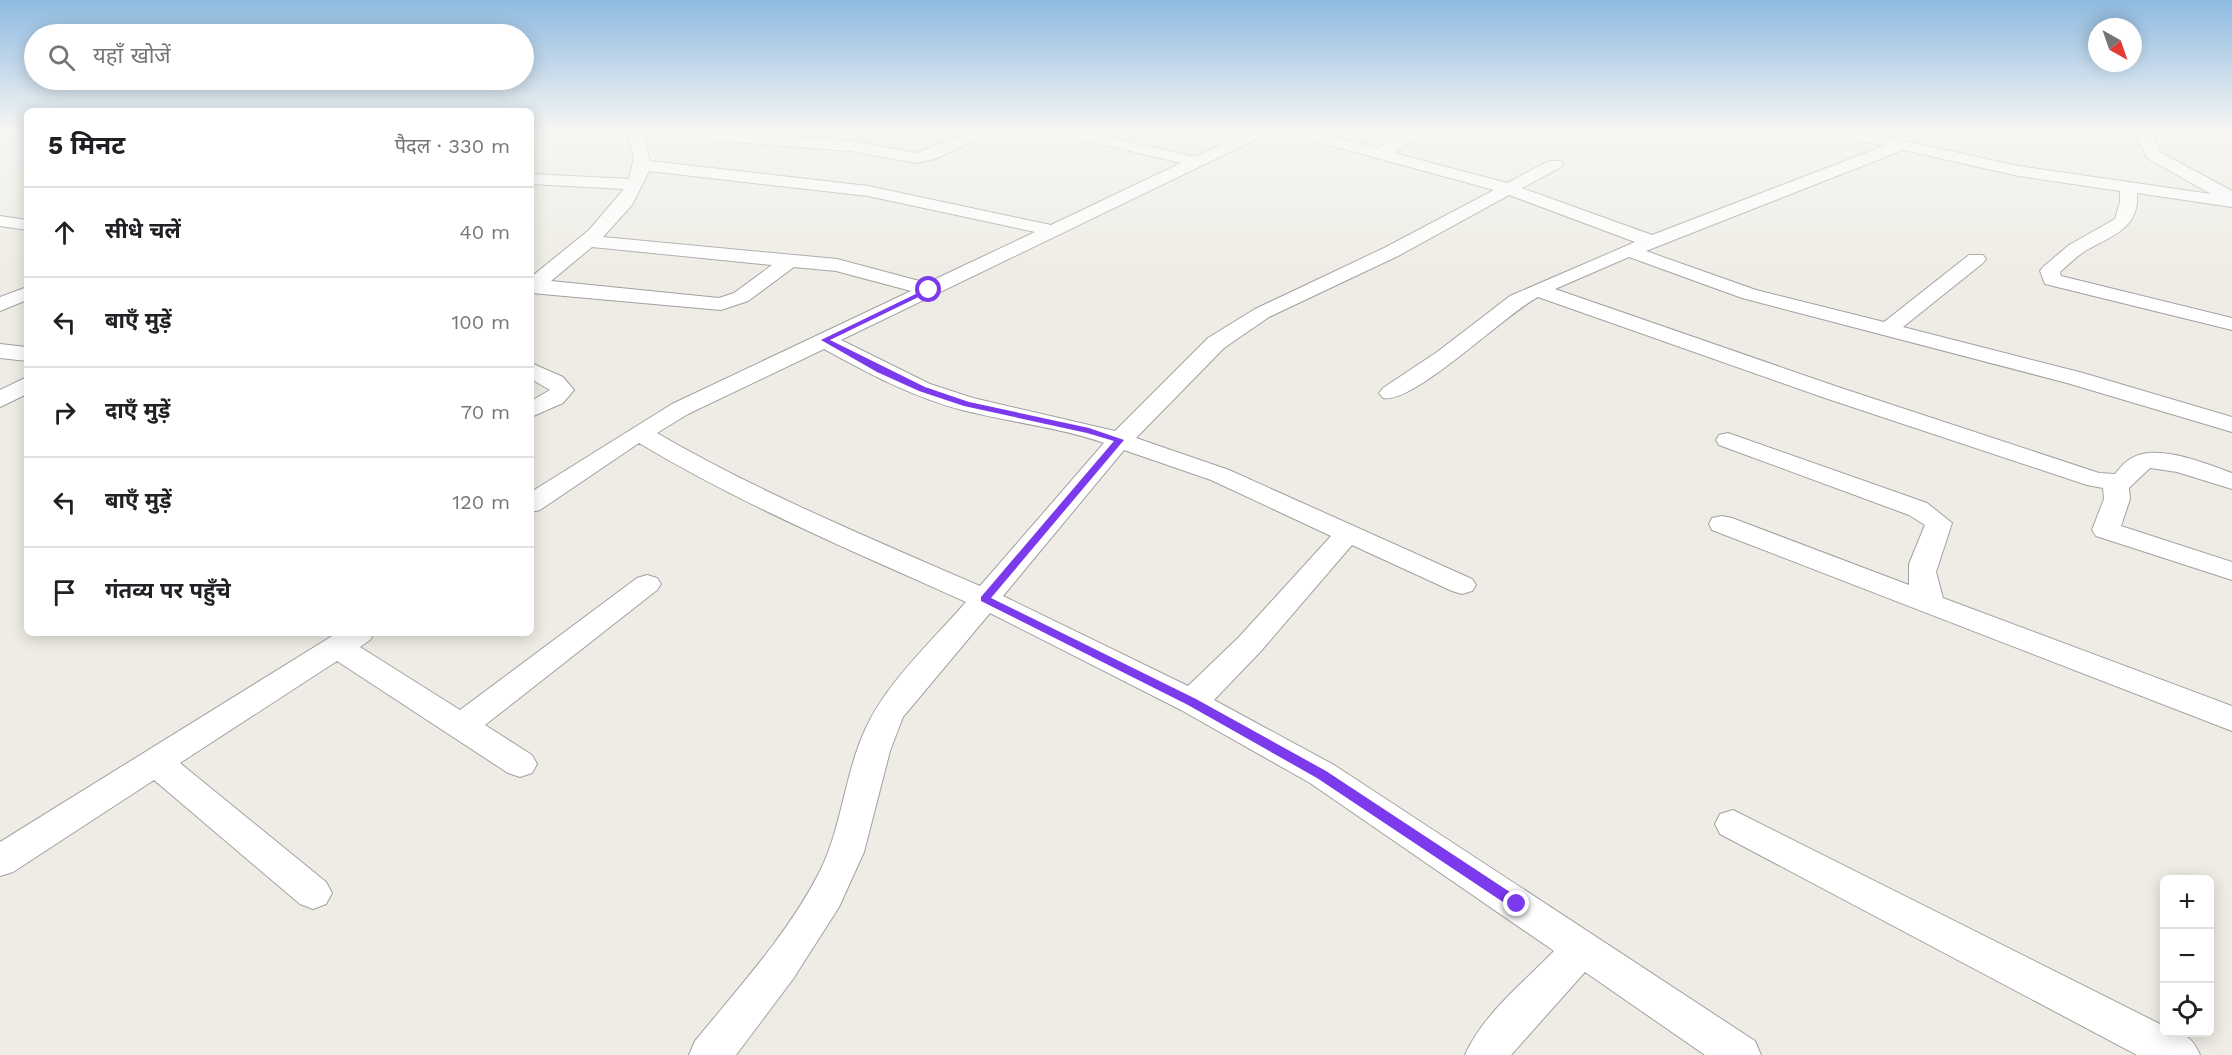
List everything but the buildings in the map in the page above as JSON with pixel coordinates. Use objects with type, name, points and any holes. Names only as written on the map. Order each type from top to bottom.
[{"type":"street","points":[[557,180],[635,184]]},
{"type":"street","points":[[534,284],[587,241],[627,198],[636,180]]},
{"type":"street","points":[[774,180],[868,191],[1055,231]]},
{"type":"street","points":[[536,493],[680,409],[1159,180]]},
{"type":"street","points":[[1479,180],[1510,189],[1654,242]]},
{"type":"street","points":[[710,1055],[759,992],[825,897],[839,870],[871,754],[889,712],[1120,440],[1191,367],[1240,325],[1391,252],[1526,180]]},
{"type":"street","points":[[1391,393],[1445,357],[1517,300],[1629,251],[1812,180]]},
{"type":"street","points":[[2076,180],[2232,200]]},
{"type":"street","points":[[2197,180],[2232,200]]},
{"type":"street","points":[[2128,188],[2129,213],[2122,223],[2074,250],[2050,271],[2052,280],[2232,324]]},
{"type":"street","points":[[0,221],[24,225]]},
{"type":"street","points":[[587,241],[791,260],[856,270],[929,290]]},
{"type":"street","points":[[1629,251],[1717,284],[2075,378],[2232,425]]},
{"type":"street","points":[[1887,330],[1976,259]]},
{"type":"street","points":[[534,286],[721,304],[741,297],[791,260]]},
{"type":"street","points":[[1537,290],[1841,396],[2096,480],[2121,482],[2143,461],[2149,460],[2175,464],[2232,481]]},
{"type":"street","points":[[0,305],[24,294]]},
{"type":"street","points":[[824,340],[880,370],[956,401],[1089,430],[1220,475],[1462,585]]},
{"type":"street","points":[[0,351],[24,354]]},
{"type":"street","points":[[534,372],[555,382],[562,390],[555,398],[534,408]]},
{"type":"street","points":[[0,400],[24,386]]},
{"type":"street","points":[[639,433],[714,477],[773,506],[984,599],[1192,702],[1322,774],[1740,1055]]},
{"type":"street","points":[[1728,440],[1892,499],[1932,517],[1939,523],[1924,556],[1922,574],[1922,588],[1932,605]]},
{"type":"street","points":[[2116,483],[2117,500],[2106,530],[2232,571]]},
{"type":"street","points":[[1722,524],[2232,719]]},
{"type":"street","points":[[1192,702],[1250,644],[1349,532]]},
{"type":"street","points":[[462,726],[647,584]]},
{"type":"street","points":[[0,861],[349,640],[462,726],[520,764]]},
{"type":"street","points":[[156,763],[313,893]]},
{"type":"street","points":[[1732,824],[2179,1055]]},
{"type":"street","points":[[1486,1055],[1504,1031],[1582,948]]},
{"type":"route","points":[[929,290],[824,340],[922,389],[967,404],[1089,430],[1120,440],[984,599],[1022,615],[1192,702],[1322,774],[1517,904]]}]
